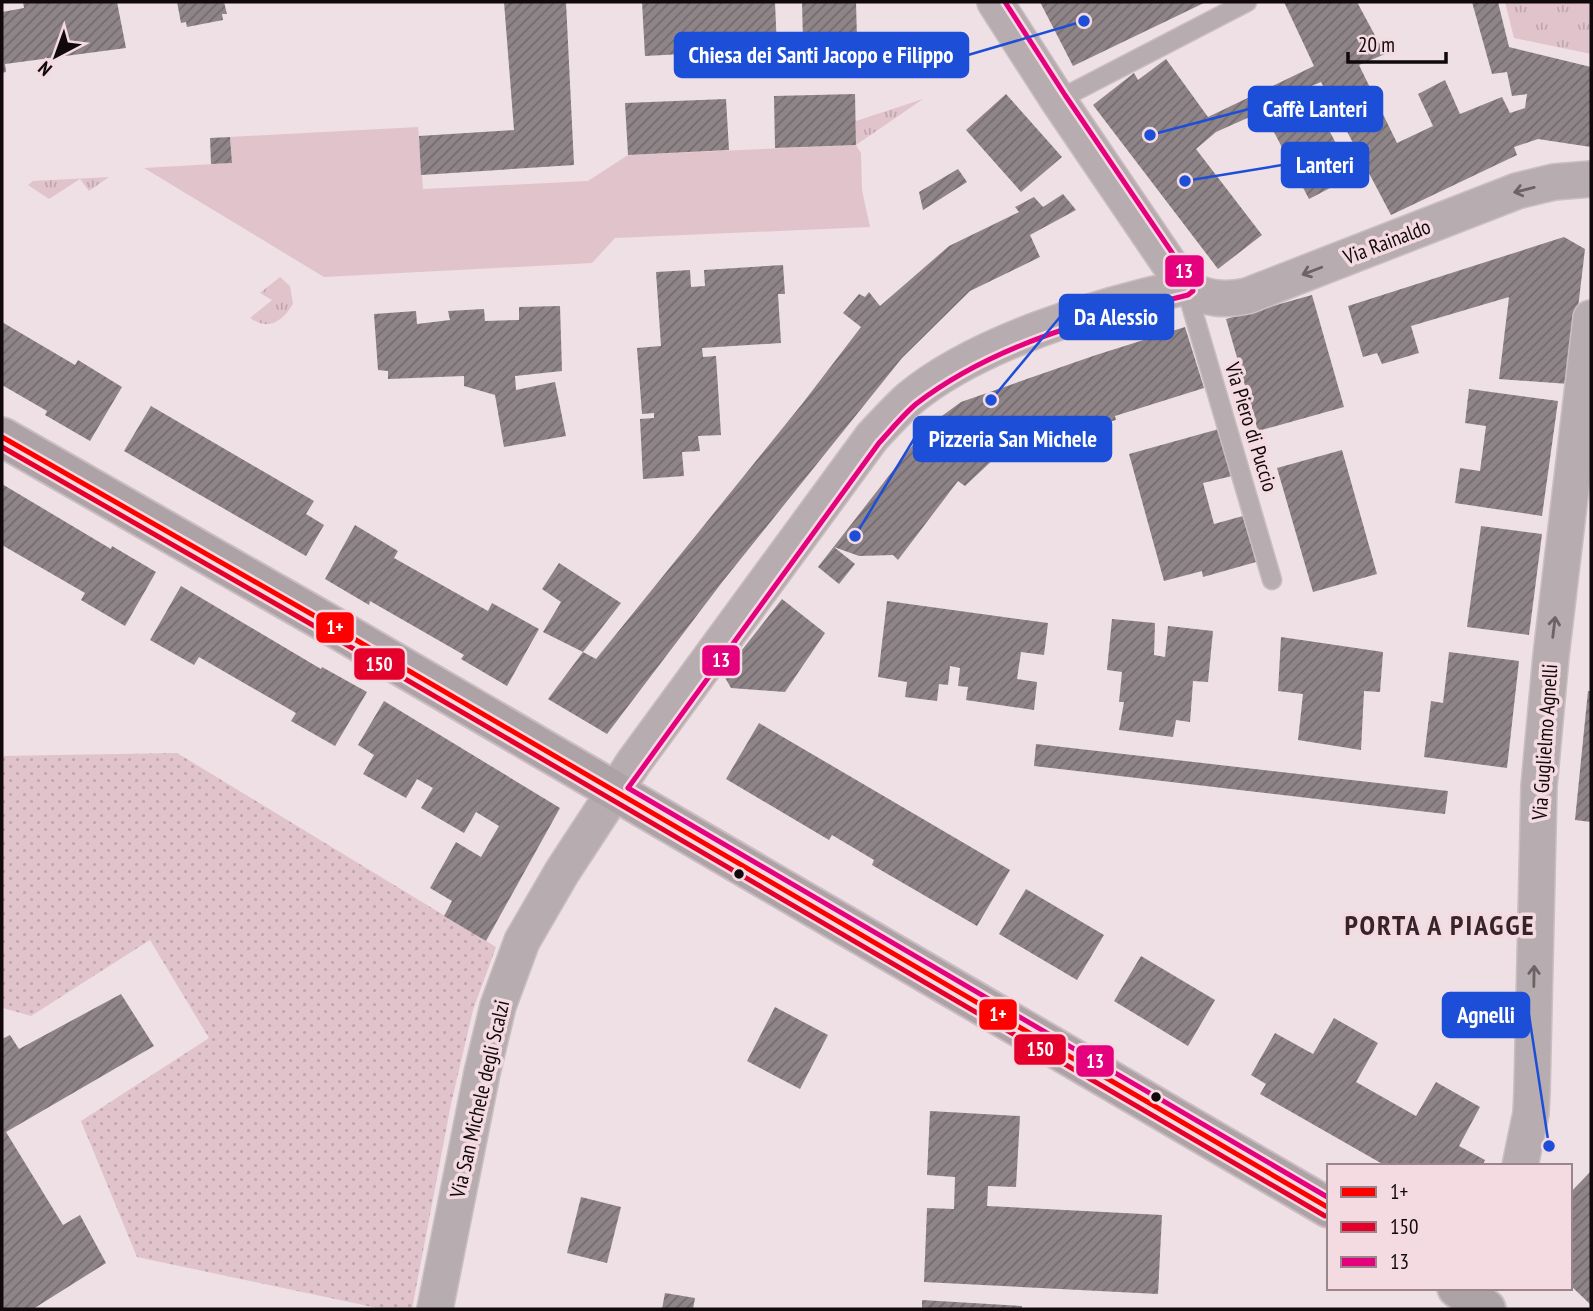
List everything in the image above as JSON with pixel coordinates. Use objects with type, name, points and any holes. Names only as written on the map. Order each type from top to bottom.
[{"type":"main road","points":[[2,437],[327,623],[1327,1207]]},
{"type":"street","points":[[995,2],[1185,287]]},
{"type":"street","name":"Via Rainaldo","points":[[1185,287],[1206,298],[1231,299],[1247,296],[1517,191],[1554,182],[1591,179]]},
{"type":"street","name":"Via San Michele degli Scalzi","points":[[435,1309],[498,1006],[528,930],[615,791],[872,437],[910,399],[960,366],[1006,344],[1122,302],[1185,287]]},
{"type":"street","name":"Via Guglielmo Agnelli","points":[[1520,1164],[1531,1113],[1539,786],[1551,656],[1591,318]]},
{"type":"lane","points":[[1058,100],[1247,2]]},
{"type":"lane","name":"Via Piero di Puccio","points":[[1185,287],[1272,580]]},
{"type":"green space","points":[[1505,2],[1591,2],[1591,54],[1514,38]]},
{"type":"green space","points":[[923,99],[856,145],[856,121]]},
{"type":"green space","points":[[418,127],[423,189],[588,181],[628,155],[856,145],[861,153],[862,190],[870,227],[615,238],[592,263],[324,277],[144,168],[232,163],[230,137]]},
{"type":"green space","points":[[109,177],[89,191],[80,179],[49,199],[28,185],[33,181]]},
{"type":"green space","points":[[280,277],[290,286],[293,304],[289,310],[274,323],[263,324],[250,318],[272,300],[260,293]]},
{"type":"green space","points":[[177,753],[496,947],[473,1010],[451,1104],[412,1309],[382,1309],[137,1257],[81,1121],[209,1038],[150,940],[31,1016],[3,1008],[2,756]]},
{"type":"building","points":[[23,2],[117,2],[126,48],[5,64],[6,72],[2,73],[2,12],[24,8]]},
{"type":"building","points":[[177,2],[224,2],[227,14],[222,14],[223,20],[187,27],[186,22],[181,23]]},
{"type":"building","points":[[504,2],[566,2],[574,165],[421,175],[419,136],[514,130]]},
{"type":"building","points":[[642,2],[775,2],[777,49],[645,56]]},
{"type":"building","points":[[802,2],[856,2],[857,39],[803,41]]},
{"type":"building","points":[[1040,2],[1206,2],[1073,66]]},
{"type":"building","points":[[1284,2],[1357,2],[1385,54],[1359,65],[1397,143],[1433,126],[1418,94],[1445,80],[1460,114],[1502,97],[1510,113],[1525,108],[1527,94],[1512,96],[1507,72],[1492,74],[1472,2],[1498,2],[1509,47],[1591,67],[1591,147],[1538,139],[1514,147],[1517,155],[1391,215],[1321,82],[1307,88],[1353,176],[1309,199],[1263,111],[1216,132],[1196,149],[1262,235],[1218,269],[1093,105],[1134,73],[1138,80],[1166,59],[1208,117],[1314,66]]},
{"type":"building","points":[[855,94],[856,145],[775,148],[774,96]]},
{"type":"building","points":[[1006,94],[1062,157],[1021,192],[966,130]]},
{"type":"building","points":[[726,99],[729,150],[628,155],[625,103]]},
{"type":"building","points":[[230,137],[232,163],[211,164],[210,138]]},
{"type":"building","points":[[958,169],[967,182],[923,210],[919,192]]},
{"type":"building","points":[[1063,194],[1076,210],[1030,235],[1040,257],[970,291],[902,358],[723,581],[607,734],[548,699],[583,652],[596,659],[802,404],[861,327],[843,313],[859,294],[865,297],[869,292],[880,306],[949,246],[1019,212],[1015,207],[1034,197],[1043,207]]},
{"type":"building","points":[[1564,237],[1585,249],[1569,384],[1499,379],[1509,297],[1411,326],[1419,353],[1382,364],[1377,353],[1363,357],[1348,306]]},
{"type":"building","points":[[783,265],[785,294],[778,294],[781,343],[702,348],[703,357],[716,356],[721,435],[698,436],[700,451],[682,452],[684,476],[643,479],[640,419],[654,418],[654,413],[642,414],[637,348],[661,346],[656,272],[690,270],[691,287],[705,286],[704,270]]},
{"type":"building","points":[[1312,295],[1344,407],[1258,431],[1226,319]]},
{"type":"building","points":[[560,306],[562,371],[515,376],[516,390],[555,382],[566,436],[504,447],[495,395],[464,386],[464,376],[388,379],[388,371],[378,370],[374,314],[416,311],[417,324],[450,320],[448,311],[484,309],[485,321],[519,320],[519,307]]},
{"type":"building","points":[[2,322],[75,365],[78,360],[122,387],[90,441],[45,415],[47,411],[2,385]]},
{"type":"building","points":[[1185,327],[1204,388],[1115,416],[1116,420],[998,455],[965,486],[958,481],[898,560],[893,555],[859,556],[834,547],[855,564],[839,584],[818,567],[912,446],[935,421],[961,402]]},
{"type":"building","points":[[1469,389],[1558,401],[1542,516],[1455,503],[1460,468],[1480,471],[1486,426],[1465,423]]},
{"type":"building","points":[[151,406],[314,501],[306,514],[324,525],[306,556],[124,451]]},
{"type":"building","points":[[1219,429],[1232,476],[1203,483],[1214,524],[1243,516],[1256,562],[1203,577],[1202,571],[1164,581],[1129,454]]},
{"type":"building","points":[[1342,450],[1377,574],[1313,592],[1277,468]]},
{"type":"building","points":[[2,484],[111,549],[112,546],[156,572],[125,626],[81,600],[85,593],[2,545]]},
{"type":"building","points":[[355,525],[398,551],[394,558],[488,611],[492,603],[539,629],[507,686],[461,659],[464,655],[370,601],[369,605],[325,579]]},
{"type":"building","points":[[1481,526],[1542,534],[1529,635],[1467,627]]},
{"type":"building","points":[[559,563],[621,603],[583,652],[543,632],[561,602],[542,589]]},
{"type":"building","points":[[181,586],[321,669],[322,667],[367,692],[335,746],[291,721],[296,713],[199,657],[194,665],[150,640]]},
{"type":"building","points":[[782,599],[825,633],[785,692],[731,688],[723,674]]},
{"type":"building","points":[[887,601],[1048,623],[1044,655],[1021,652],[1017,679],[1037,682],[1034,710],[966,700],[968,687],[958,686],[960,668],[950,666],[948,685],[939,684],[937,701],[905,697],[907,682],[878,677]]},
{"type":"building","points":[[1112,619],[1155,623],[1154,655],[1165,657],[1168,626],[1213,631],[1208,682],[1193,681],[1190,722],[1176,720],[1173,737],[1119,730],[1124,702],[1119,702],[1122,672],[1107,670]]},
{"type":"building","points":[[1281,637],[1383,652],[1380,692],[1364,691],[1361,750],[1298,740],[1303,694],[1278,691]]},
{"type":"building","points":[[1449,652],[1519,661],[1507,768],[1424,757],[1431,701],[1443,703]]},
{"type":"building","points":[[1588,691],[1591,691],[1591,822],[1575,820]]},
{"type":"building","points":[[384,701],[560,808],[486,941],[444,916],[452,901],[430,888],[456,842],[481,857],[499,826],[476,812],[464,833],[421,808],[433,788],[417,779],[406,798],[363,774],[374,755],[358,745]]},
{"type":"building","points":[[759,723],[1010,870],[977,926],[872,865],[874,860],[832,835],[829,840],[726,779]]},
{"type":"building","points":[[1036,744],[1448,791],[1445,814],[1034,766]]},
{"type":"building","points":[[1026,889],[1104,935],[1077,980],[999,934]]},
{"type":"building","points":[[1141,956],[1215,1000],[1188,1046],[1114,1001]]},
{"type":"building","points":[[121,994],[154,1046],[6,1132],[63,1225],[80,1215],[106,1263],[33,1309],[2,1309],[2,1039],[10,1035],[19,1049]]},
{"type":"building","points":[[775,1007],[828,1035],[800,1089],[747,1061]]},
{"type":"building","points":[[1334,1018],[1378,1043],[1356,1082],[1416,1116],[1436,1082],[1480,1107],[1459,1146],[1485,1160],[1483,1164],[1382,1164],[1260,1094],[1266,1084],[1251,1075],[1275,1033],[1313,1054]]},
{"type":"building","points":[[930,1111],[1020,1116],[1016,1187],[988,1186],[987,1206],[1162,1215],[1158,1294],[924,1282],[927,1208],[954,1209],[955,1177],[927,1175]]},
{"type":"building","points":[[1591,1171],[1591,1305],[1572,1287],[1572,1191]]},
{"type":"building","points":[[581,1197],[621,1207],[607,1263],[567,1253]]},
{"type":"building","points":[[665,1293],[695,1298],[693,1309],[662,1309]]},
{"type":"building","points":[[922,1300],[1022,1306],[1022,1309],[922,1309]]},
{"type":"transit line","name":"13","points":[[1005,2],[1192,282],[1193,291],[1188,295],[1081,324],[1012,349],[946,383],[916,404],[879,443],[628,788],[1327,1197]]},
{"type":"transit line","name":"1+","points":[[2,437],[327,623],[1327,1207]]},
{"type":"transit line","name":"150","points":[[2,447],[323,631],[1325,1216]]},
{"type":"place","name":"Chiesa dei Santi Jacopo e Filippo","points":[[1084,21]]},
{"type":"place","name":"Caffè Lanteri","points":[[1150,135]]},
{"type":"place","name":"Lanteri","points":[[1185,181]]},
{"type":"place","name":"Da Alessio","points":[[991,400]]},
{"type":"place","name":"Pizzeria San Michele","points":[[855,536]]},
{"type":"place","name":"Agnelli","points":[[1549,1146]]},
{"type":"district","name":"PORTA A PIAGGE","points":[[1440,925]]}]
